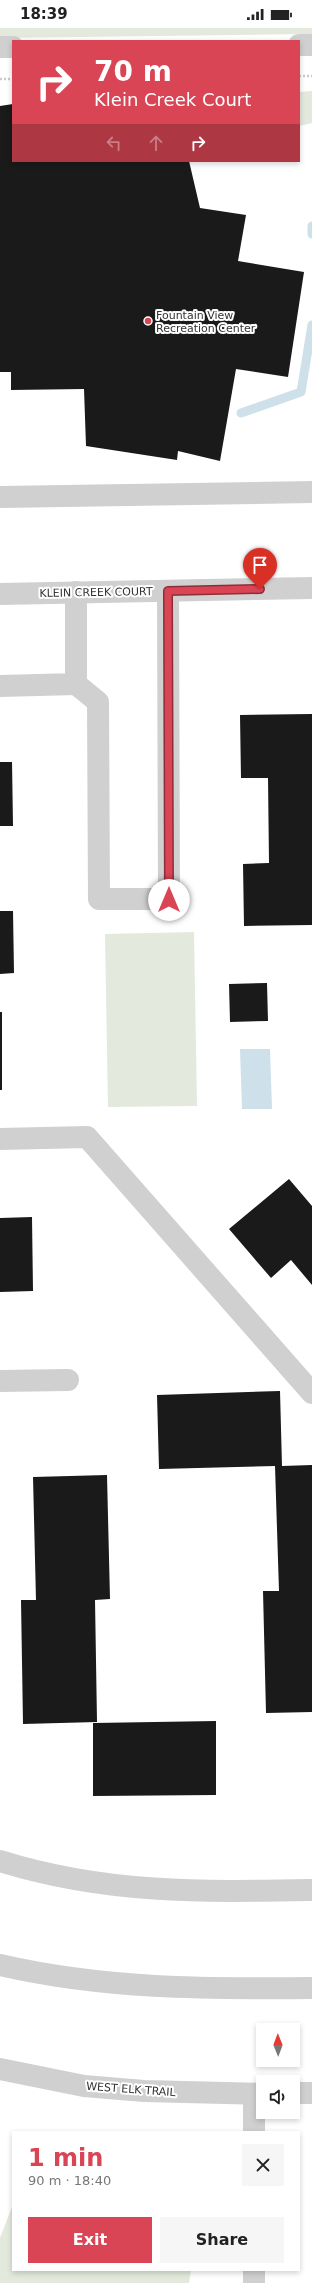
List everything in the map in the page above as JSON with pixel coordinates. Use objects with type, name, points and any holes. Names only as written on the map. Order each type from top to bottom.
[{"type":"street","points":[[300,45],[312,45]]},
{"type":"street","points":[[0,47],[12,47]]},
{"type":"street","points":[[0,497],[312,492]]},
{"type":"street","name":"KLEIN CREEK COURT","points":[[0,594],[312,588]]},
{"type":"street","points":[[0,686],[76,684],[98,702],[99,899],[169,900],[168,591]]},
{"type":"street","points":[[76,592],[76,684]]},
{"type":"street","points":[[0,1139],[87,1137],[312,1393]]},
{"type":"street","points":[[0,1381],[68,1380]]},
{"type":"street","points":[[0,1861],[20,1868],[106,1885],[171,1891],[312,1890]]},
{"type":"street","points":[[0,1965],[90,1982],[151,1987],[212,1989],[312,1988]]},
{"type":"street","name":"WEST ELK TRAIL","points":[[0,2069],[84,2086],[256,2095]]},
{"type":"street","points":[[300,2093],[312,2093]]},
{"type":"street","points":[[254,2131],[256,2114]]},
{"type":"street","points":[[254,2271],[254,2283]]},
{"type":"path","points":[[300,76],[312,76]]},
{"type":"path","points":[[0,79],[12,79]]},
{"type":"shaded area","points":[[0,28],[312,28],[312,34],[0,38]]},
{"type":"shaded area","points":[[312,91],[312,123],[300,126],[300,92]]},
{"type":"shaded area","points":[[194,932],[197,1106],[108,1107],[105,934]]},
{"type":"shaded area","points":[[12,2207],[12,2271],[191,2271],[189,2283],[0,2283],[0,2238]]},
{"type":"water","points":[[240,1049],[270,1049],[272,1109],[242,1109]]},
{"type":"building","name":"Fountain View Recreation Center","points":[[12,104],[12,162],[189,162],[200,208],[246,215],[238,261],[304,272],[288,377],[236,369],[220,461],[178,451],[177,460],[86,446],[84,389],[11,390],[11,372],[0,372],[0,106]]},
{"type":"building","points":[[312,714],[312,925],[244,926],[243,864],[269,863],[268,778],[241,778],[240,715]]},
{"type":"building","points":[[0,762],[12,762],[13,826],[0,826]]},
{"type":"building","points":[[0,911],[13,911],[14,973],[0,974]]},
{"type":"building","points":[[267,983],[268,1021],[230,1022],[229,984]]},
{"type":"building","points":[[0,1012],[2,1012],[2,1090],[0,1090]]},
{"type":"building","points":[[289,1179],[312,1206],[312,1285],[291,1260],[271,1278],[229,1229]]},
{"type":"building","points":[[32,1217],[33,1291],[0,1292],[0,1218]]},
{"type":"building","points":[[280,1391],[282,1466],[312,1465],[312,1712],[266,1713],[263,1591],[279,1591],[275,1466],[159,1469],[157,1395]]},
{"type":"building","points":[[107,1475],[110,1599],[95,1600],[97,1722],[23,1724],[21,1600],[36,1600],[33,1477]]},
{"type":"building","points":[[216,1721],[216,1795],[93,1796],[93,1723]]},
{"type":"waterway","points":[[312,226],[312,234]]},
{"type":"waterway","points":[[241,413],[301,392],[312,325]]},
{"type":"place","name":"Fountain View Recreation Center","points":[[148,321]]},
{"type":"route","points":[[169,900],[168,591],[260,589]]}]
